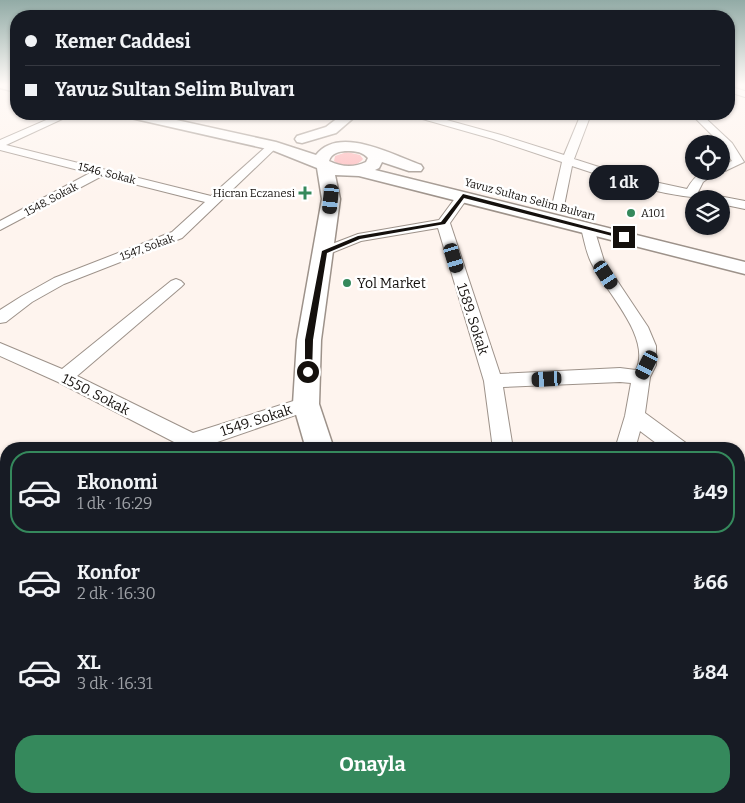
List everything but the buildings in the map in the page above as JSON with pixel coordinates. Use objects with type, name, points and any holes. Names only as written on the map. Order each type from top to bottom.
[{"type":"main road","points":[[165,121],[273,146],[323,164]]},
{"type":"main road","points":[[219,121],[338,148]]},
{"type":"main road","points":[[302,139],[331,130],[342,121]]},
{"type":"main road","points":[[318,442],[306,404],[309,340],[331,199],[323,164],[323,155],[338,148],[354,121]]},
{"type":"main road","points":[[324,252],[356,171],[373,165],[376,158],[367,134]]},
{"type":"main road","name":"Yavuz Sultan Selim Bulvarı","points":[[338,148],[357,147],[402,164],[745,254]]},
{"type":"main road","name":"Yavuz Sultan Selim Bulvarı","points":[[323,164],[337,171],[356,171],[463,196],[745,268]]},
{"type":"street","points":[[0,146],[41,121]]},
{"type":"street","points":[[22,133],[50,121]]},
{"type":"street","points":[[440,121],[568,159],[624,179],[685,193]]},
{"type":"street","points":[[558,206],[568,159],[583,121]]},
{"type":"street","points":[[704,121],[718,135]]},
{"type":"street","name":"1546. Sokak","points":[[0,146],[214,201]]},
{"type":"street","name":"1547. Sokak","points":[[0,318],[27,299],[59,281],[178,236],[273,146]]},
{"type":"street","points":[[730,148],[738,162],[730,165]]},
{"type":"street","name":"1548. Sokak","points":[[0,226],[101,172]]},
{"type":"street","points":[[324,252],[358,238],[442,223],[463,196]]},
{"type":"street","points":[[730,202],[745,205]]},
{"type":"street","name":"1589. Sokak","points":[[442,223],[492,382],[502,442]]},
{"type":"street","points":[[588,228],[597,260],[642,331],[648,346],[647,365],[641,377],[635,416],[627,442]]},
{"type":"street","points":[[64,377],[176,284]]},
{"type":"street","name":"1550. Sokak","points":[[0,349],[64,377],[180,442]]},
{"type":"street","points":[[492,382],[620,376],[641,377]]},
{"type":"street","name":"1549. Sokak","points":[[194,442],[306,404]]},
{"type":"street","points":[[635,416],[670,442]]},
{"type":"shaded area","points":[[347,152],[360,155],[363,159],[357,164],[349,166],[341,165],[334,161],[335,156]]},
{"type":"place","name":"Hicran Eczanesi","points":[[305,193]]},
{"type":"place","name":"A101","points":[[631,213]]},
{"type":"place","name":"Yol Market","points":[[347,283]]},
{"type":"route","points":[[308,372],[309,340],[324,252],[358,238],[442,223],[463,196],[624,237]]}]
